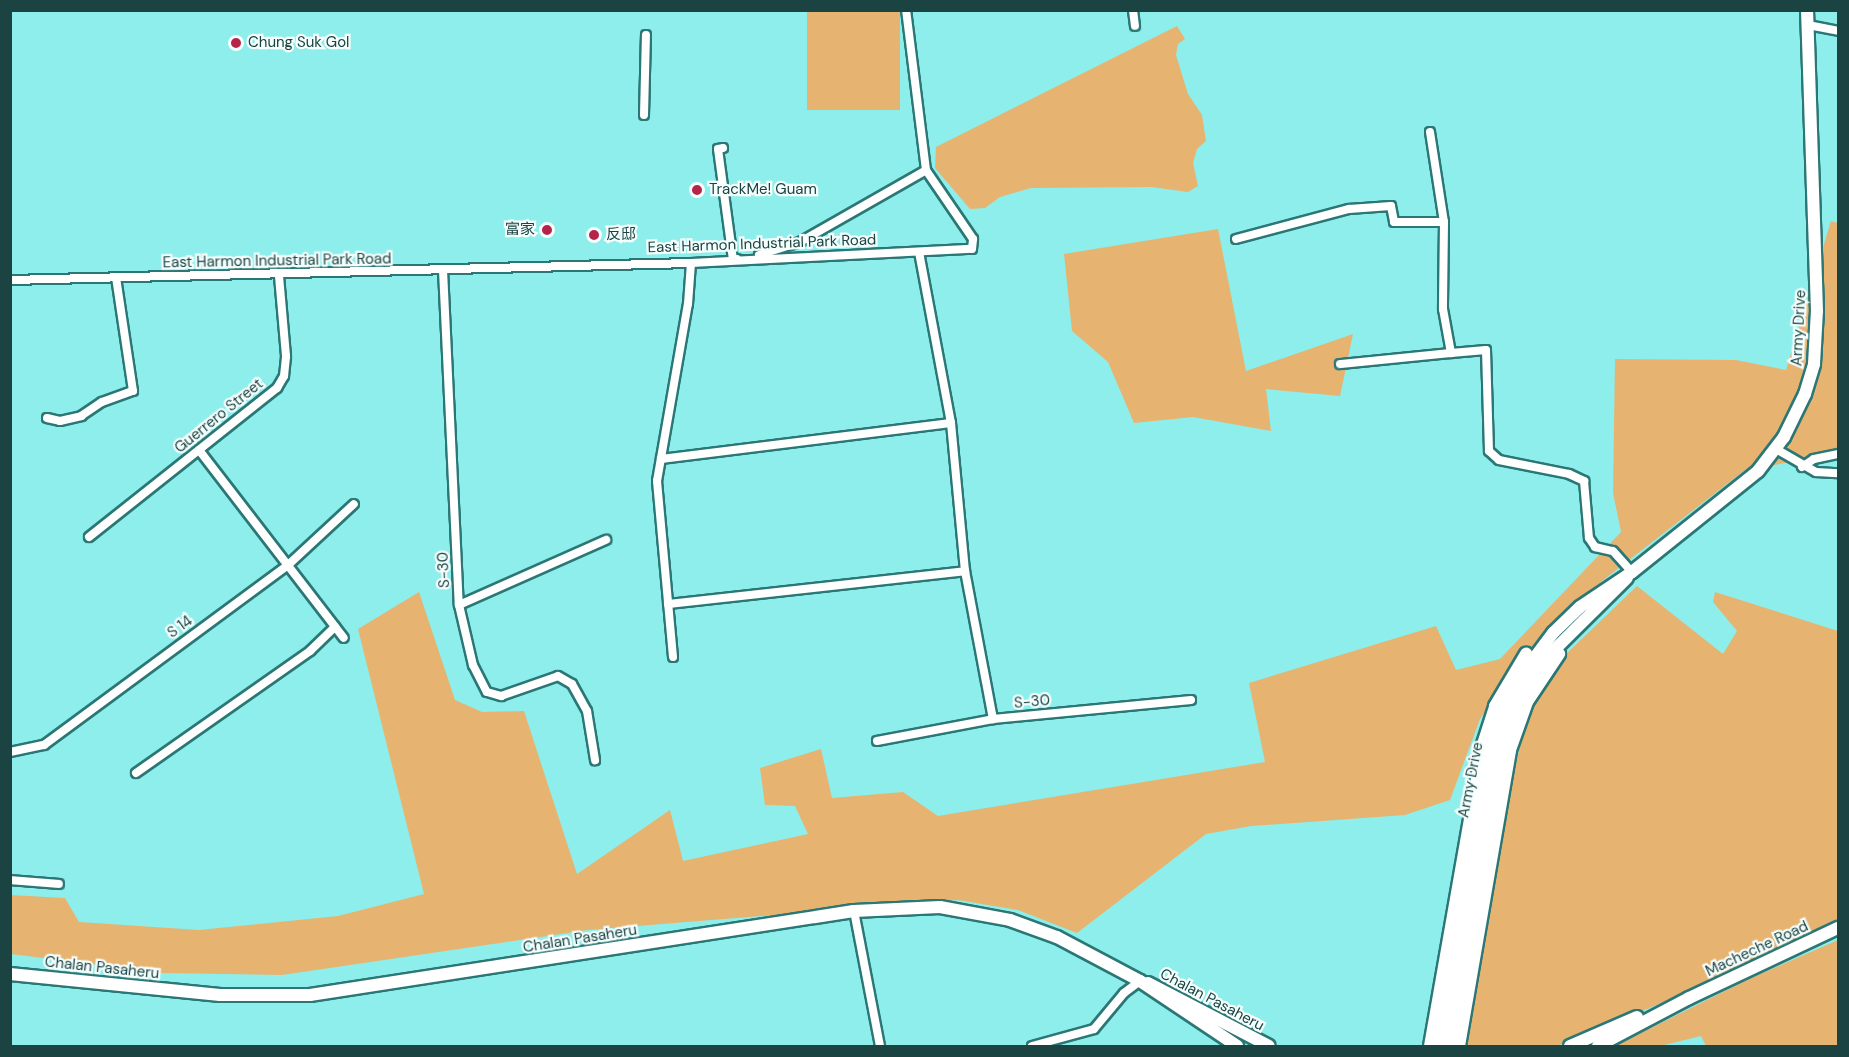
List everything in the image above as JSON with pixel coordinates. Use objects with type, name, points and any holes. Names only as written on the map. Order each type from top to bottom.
[{"type":"main road","name":"Army Drive","points":[[1441,1047],[1497,728],[1530,662],[1566,619],[1601,597],[1746,481],[1776,449],[1805,394],[1816,348],[1807,10]]},
{"type":"main road","name":"Army Drive","points":[[1449,1047],[1496,768],[1506,728],[1538,666],[1601,597]]},
{"type":"main road","points":[[1430,1047],[1488,725],[1513,673],[1535,643],[1562,615],[1601,597]]},
{"type":"main road","points":[[1460,1047],[1515,733],[1545,673],[1601,597]]},
{"type":"main road","name":"Chalan Pasaheru","points":[[10,974],[220,995],[310,995],[854,911],[920,906],[998,917],[1057,937],[1140,981],[1237,1047]]},
{"type":"main road","name":"Macheche Road","points":[[1570,1047],[1689,998],[1839,928]]},
{"type":"main road","name":"Chalan Pasaheru","points":[[1140,981],[1168,991],[1269,1047]]},
{"type":"main road","name":"Macheche Road","points":[[1598,1047],[1689,998]]},
{"type":"street","name":"East Harmon Industrial Park Road","points":[[10,280],[279,276],[691,263],[972,249],[973,239],[926,170],[906,10]]},
{"type":"street","points":[[1133,10],[1135,26]]},
{"type":"street","points":[[1808,25],[1839,32]]},
{"type":"street","points":[[644,115],[646,35]]},
{"type":"street","points":[[1430,132],[1444,222],[1443,309],[1452,353]]},
{"type":"street","points":[[723,148],[717,149],[733,260],[800,242],[926,170]]},
{"type":"street","points":[[1236,238],[1317,216],[1391,206],[1394,222],[1444,222]]},
{"type":"street","points":[[919,252],[951,423],[965,571],[993,719]]},
{"type":"street","points":[[673,657],[657,505],[661,459],[688,304],[691,263]]},
{"type":"street","name":"S-30","points":[[443,270],[459,605],[473,665],[487,692],[501,696],[558,676],[572,684],[587,711],[595,760]]},
{"type":"street","name":"Guerrero Street","points":[[89,537],[277,388],[284,376],[279,276]]},
{"type":"street","points":[[46,418],[60,421],[81,416],[102,402],[133,391],[116,277]]},
{"type":"street","points":[[1340,364],[1486,350],[1489,451],[1492,456],[1584,481],[1589,538],[1595,547],[1613,551],[1632,572]]},
{"type":"street","points":[[661,459],[951,423]]},
{"type":"street","points":[[1776,449],[1802,467],[1816,472],[1839,473]]},
{"type":"street","points":[[199,450],[344,638]]},
{"type":"street","points":[[1802,467],[1814,459],[1839,454]]},
{"type":"street","name":"S 14","points":[[10,752],[44,745],[287,566],[354,504]]},
{"type":"street","points":[[459,605],[606,540]]},
{"type":"street","points":[[668,604],[965,571]]},
{"type":"street","points":[[136,773],[290,665],[335,627]]},
{"type":"street","name":"S-30","points":[[877,741],[993,719],[1191,700]]},
{"type":"street","points":[[10,880],[59,884]]},
{"type":"street","points":[[854,911],[880,1047]]},
{"type":"street","points":[[1032,1047],[1094,1029],[1110,1015],[1124,993],[1140,981]]},
{"type":"shaded area","points":[[807,11],[900,11],[900,110],[807,110]]},
{"type":"shaded area","points":[[1177,26],[1185,39],[1178,44],[1176,55],[1188,94],[1202,115],[1206,141],[1197,149],[1193,163],[1198,186],[1188,192],[1151,187],[1031,188],[1000,197],[985,208],[970,209],[935,168],[936,147]]},
{"type":"shaded area","points":[[1831,221],[1838,223],[1838,454],[1745,470],[1602,581],[1529,650],[1480,719],[1450,800],[1405,815],[1251,826],[1206,834],[1077,933],[1018,910],[958,900],[588,930],[282,975],[162,973],[11,954],[10,895],[65,898],[79,922],[199,930],[338,916],[424,894],[358,629],[419,592],[455,700],[482,712],[524,711],[577,874],[670,810],[683,861],[808,834],[795,806],[765,805],[760,768],[821,749],[832,798],[903,792],[938,816],[1265,762],[1249,683],[1436,626],[1456,670],[1500,659],[1621,532],[1613,493],[1615,359],[1736,360],[1786,370]]},
{"type":"shaded area","points":[[1218,229],[1246,371],[1353,334],[1340,396],[1266,389],[1271,431],[1193,417],[1134,423],[1108,362],[1072,331],[1064,254]]},
{"type":"shaded area","points":[[1637,586],[1723,654],[1737,631],[1713,602],[1715,592],[1838,631],[1838,920],[1686,993],[1557,1046],[1466,1046],[1513,776],[1527,717],[1563,657]]},
{"type":"shaded area","points":[[1838,940],[1838,1046],[1706,1046],[1701,1036],[1660,1046],[1615,1046],[1749,979]]},
{"type":"place","name":"Chung Suk Gol","points":[[236,43]]},
{"type":"place","name":"TrackMe! Guam","points":[[697,190]]},
{"type":"place","name":"富家","points":[[547,230]]},
{"type":"place","name":"反邸","points":[[594,235]]}]
